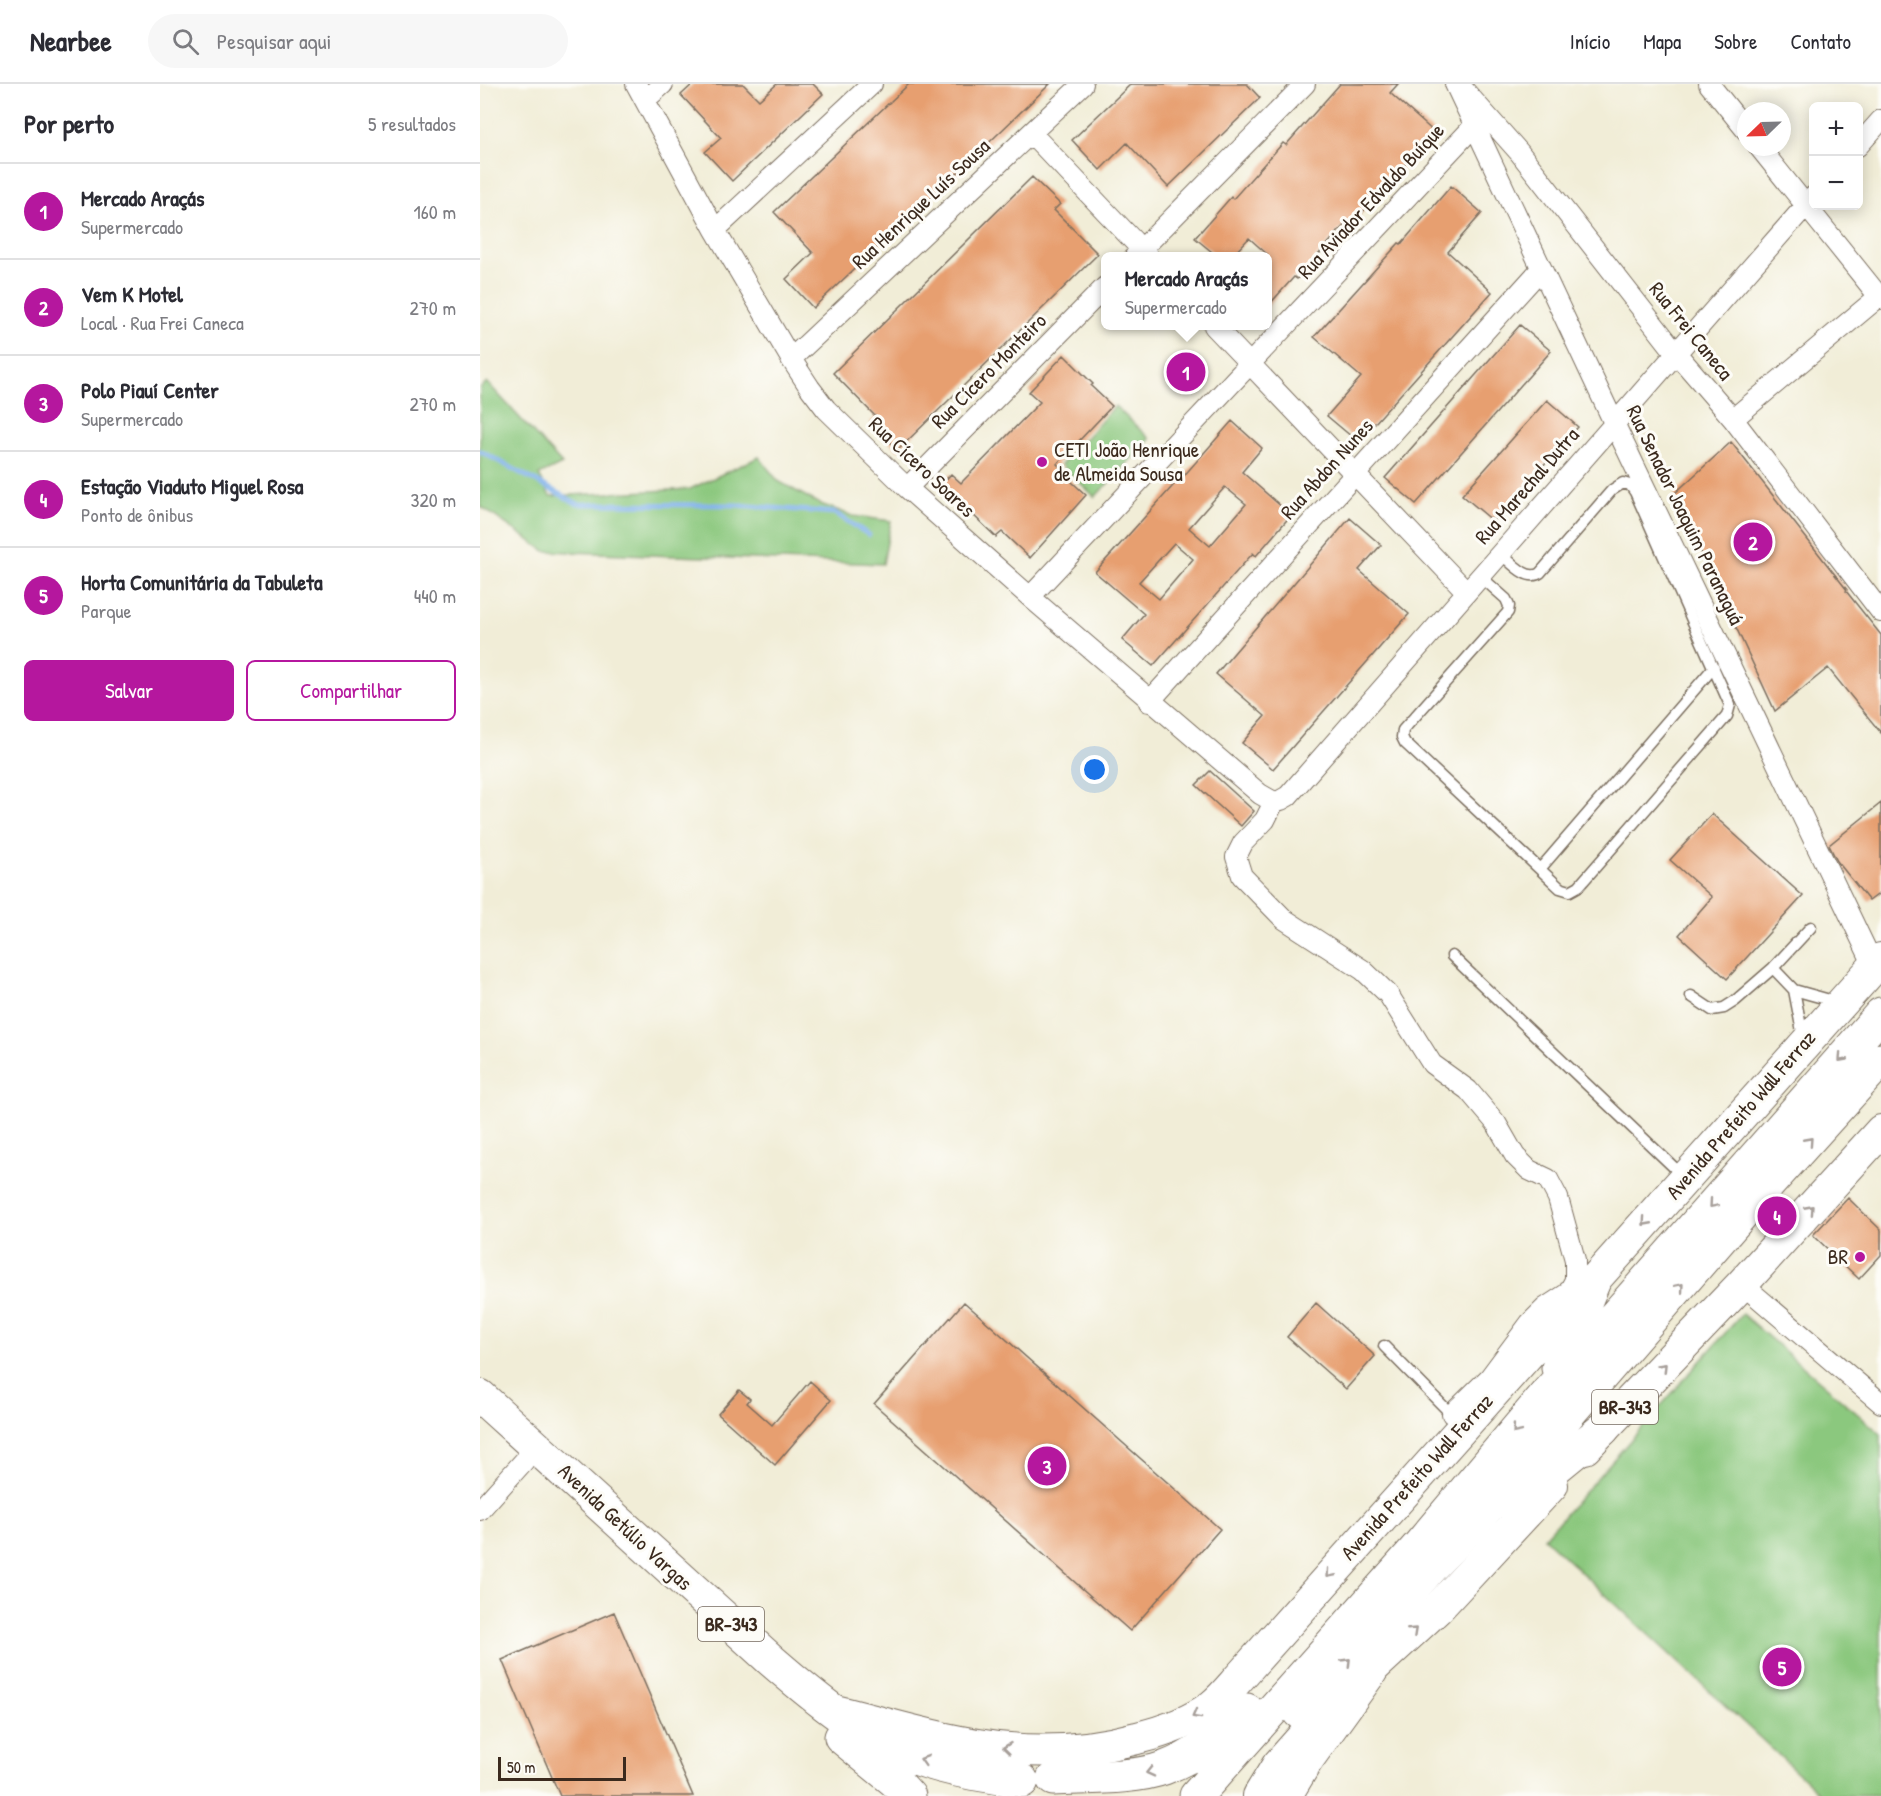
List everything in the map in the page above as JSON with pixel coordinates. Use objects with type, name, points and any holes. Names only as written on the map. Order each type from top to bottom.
[{"type":"highway","name":"Avenida Prefeito Wall Ferraz","points":[[1220,1796],[1424,1557],[1548,1392],[1881,1014]]},
{"type":"highway","name":"Avenida Prefeito Wall Ferraz","points":[[1424,1557],[1473,1524],[1749,1206],[1881,1060]]},
{"type":"highway","points":[[1548,1392],[1579,1292]]},
{"type":"highway","name":"Avenida Getúlio Vargas","points":[[480,1396],[804,1689],[871,1736],[921,1760],[1024,1785]]},
{"type":"highway","name":"Avenida Getúlio Vargas","points":[[480,1422],[765,1674],[880,1769],[909,1796]]},
{"type":"highway","points":[[1424,1557],[1603,1429]]},
{"type":"highway","name":"BR-343","points":[[1024,1785],[1148,1772],[1163,1768],[1210,1745],[1230,1728],[1353,1594],[1424,1557]]},
{"type":"highway","name":"Avenida Prefeito Wall Ferraz","points":[[1196,1796],[1361,1629]]},
{"type":"highway","points":[[1285,1796],[1306,1761],[1371,1671]]},
{"type":"highway","name":"BR-343","points":[[1024,1785],[1095,1784],[1123,1796]]},
{"type":"main road","name":"Avenida Prefeito Wall Ferraz","points":[[836,1711],[920,1733],[1009,1749],[1054,1749],[1108,1746],[1181,1723],[1212,1706],[1238,1679],[1458,1421],[1685,1178],[1878,962]]},
{"type":"main road","name":"BR-343","points":[[1259,1796],[1278,1765],[1316,1721],[1437,1609],[1603,1429],[1742,1284],[1881,1131]]},
{"type":"street","points":[[641,92],[663,84]]},
{"type":"street","points":[[715,231],[872,84]]},
{"type":"street","name":"Rua Henrique Luís Sousa","points":[[791,359],[1083,84]]},
{"type":"street","points":[[1144,252],[1305,84]]},
{"type":"street","name":"Rua Senador Joaquim Paranaguá","points":[[1456,84],[1614,423],[1878,962]]},
{"type":"street","name":"Rua Frei Caneca","points":[[1456,84],[1519,152],[1676,352],[1733,419],[1881,612]]},
{"type":"street","points":[[1709,84],[1737,119]]},
{"type":"street","name":"Rua Cícero Soares","points":[[641,92],[715,231],[791,359],[826,409],[907,488],[1149,702],[1260,794],[1274,802]]},
{"type":"street","points":[[1863,140],[1881,120]]},
{"type":"street","name":"Rua Aviador Edvaldo Buíque","points":[[1030,597],[1474,126]]},
{"type":"street","points":[[1031,133],[1140,252]]},
{"type":"street","points":[[1768,156],[1809,199]]},
{"type":"street","name":"Rua Marechal Dutra","points":[[1274,802],[1281,801],[1288,796],[1809,201]]},
{"type":"street","points":[[1733,419],[1880,297],[1817,210]]},
{"type":"street","name":"Rua Abdon Nunes","points":[[1149,702],[1541,269]]},
{"type":"street","name":"Rua Cícero Monteiro","points":[[907,488],[1101,291]]},
{"type":"street","points":[[1218,330],[1467,592]]},
{"type":"street","points":[[1274,802],[1265,820],[1243,843],[1236,857],[1242,876],[1284,919],[1363,970],[1388,994],[1432,1064],[1468,1090],[1496,1123],[1515,1156],[1529,1170],[1548,1179],[1558,1198],[1575,1260],[1575,1280],[1579,1292]]},
{"type":"street","points":[[1742,1284],[1881,1403]]},
{"type":"street","points":[[480,1510],[524,1461]]},
{"type":"lane","points":[[1480,576],[1506,599],[1509,606],[1508,612],[1403,730],[1402,737],[1405,743],[1560,888],[1570,891],[1579,886],[1727,716],[1730,705],[1630,485],[1623,483],[1617,485],[1535,577],[1528,576],[1500,553]]},
{"type":"lane","points":[[1540,868],[1714,667]]},
{"type":"lane","points":[[1691,996],[1712,1010],[1724,1008],[1773,968],[1811,927]]},
{"type":"lane","points":[[1452,956],[1685,1178]]},
{"type":"lane","points":[[1773,968],[1794,990],[1840,1003]]},
{"type":"lane","points":[[1794,990],[1804,1043]]},
{"type":"lane","points":[[1384,1346],[1458,1421]]},
{"type":"green space","points":[[487,382],[562,464],[539,475],[550,496],[690,489],[759,457],[778,481],[818,503],[853,516],[891,521],[883,564],[545,551],[480,506],[480,388]]},
{"type":"green space","points":[[1115,406],[1150,439],[1095,497],[1061,465]]},
{"type":"green space","points":[[1742,1314],[1881,1434],[1881,1796],[1823,1796],[1544,1538]]},
{"type":"building","points":[[693,84],[743,84],[759,100],[777,84],[813,84],[823,94],[732,181],[705,152],[721,138],[681,95]]},
{"type":"building","points":[[909,84],[1050,84],[813,308],[786,279],[813,253],[774,212]]},
{"type":"building","points":[[1131,84],[1247,84],[1260,98],[1168,187],[1127,143],[1100,170],[1072,140]]},
{"type":"building","points":[[1340,84],[1398,84],[1390,93],[1434,132],[1350,226],[1346,223],[1297,279],[1294,277],[1272,301],[1272,252],[1265,252],[1249,238],[1236,252],[1212,252],[1195,238],[1283,143],[1286,145]]},
{"type":"building","points":[[1032,177],[1060,204],[1054,210],[1098,254],[898,450],[870,422],[876,417],[833,373]]},
{"type":"building","points":[[1451,186],[1482,213],[1448,252],[1492,292],[1358,442],[1327,416],[1361,377],[1314,337],[1399,243],[1401,244]]},
{"type":"building","points":[[1520,325],[1551,351],[1416,504],[1385,478]]},
{"type":"building","name":"CETI João Henrique de Almeida Sousa","points":[[1064,355],[1112,406],[1057,464],[1061,468],[1059,470],[1086,495],[1030,558],[1002,532],[996,537],[940,486],[951,474],[961,483],[1040,402],[1029,392]]},
{"type":"building","points":[[1547,400],[1578,427],[1493,521],[1462,495]]},
{"type":"building","points":[[1232,421],[1262,448],[1242,472],[1291,515],[1256,556],[1253,553],[1153,666],[1122,640],[1144,614],[1095,572]],"holes":[[[1225,487],[1246,504],[1210,546],[1189,528]],[[1174,543],[1193,559],[1159,599],[1139,582]]]},
{"type":"building","points":[[1731,442],[1881,635],[1881,733],[1828,668],[1775,711],[1674,494]]},
{"type":"building","points":[[1350,518],[1381,545],[1359,570],[1409,614],[1273,769],[1242,743],[1265,716],[1216,674]]},
{"type":"building","points":[[1210,771],[1254,811],[1241,826],[1196,785]]},
{"type":"building","points":[[1881,803],[1881,892],[1869,901],[1837,861],[1829,845]]},
{"type":"building","points":[[1712,814],[1803,896],[1727,979],[1679,935],[1712,897],[1670,860]]},
{"type":"building","points":[[1848,1198],[1881,1230],[1881,1255],[1859,1279],[1813,1235]]},
{"type":"building","points":[[964,1302],[1220,1529],[1130,1631],[874,1404]]},
{"type":"building","points":[[1316,1303],[1375,1356],[1346,1389],[1287,1337]]},
{"type":"building","points":[[810,1381],[831,1400],[775,1465],[718,1414],[739,1390],[750,1399],[747,1403],[772,1425]]},
{"type":"building","points":[[614,1612],[693,1796],[560,1796],[502,1660]]},
{"type":"waterway","points":[[480,451],[578,504],[737,505],[835,513],[869,535]]},
{"type":"place","name":"Mercado Araçás","points":[[1186,372]]},
{"type":"place","name":"CETI João Henrique de Almeida Sousa","points":[[1042,462]]},
{"type":"place","name":"Vem K Motel","points":[[1753,542]]},
{"type":"place","name":"Estação Viaduto Miguel Rosa","points":[[1777,1216]]},
{"type":"place","name":"BR","points":[[1860,1257]]},
{"type":"place","name":"Polo Piauí Center","points":[[1047,1466]]},
{"type":"place","name":"Horta Comunitária da Tabuleta","points":[[1782,1667]]}]
